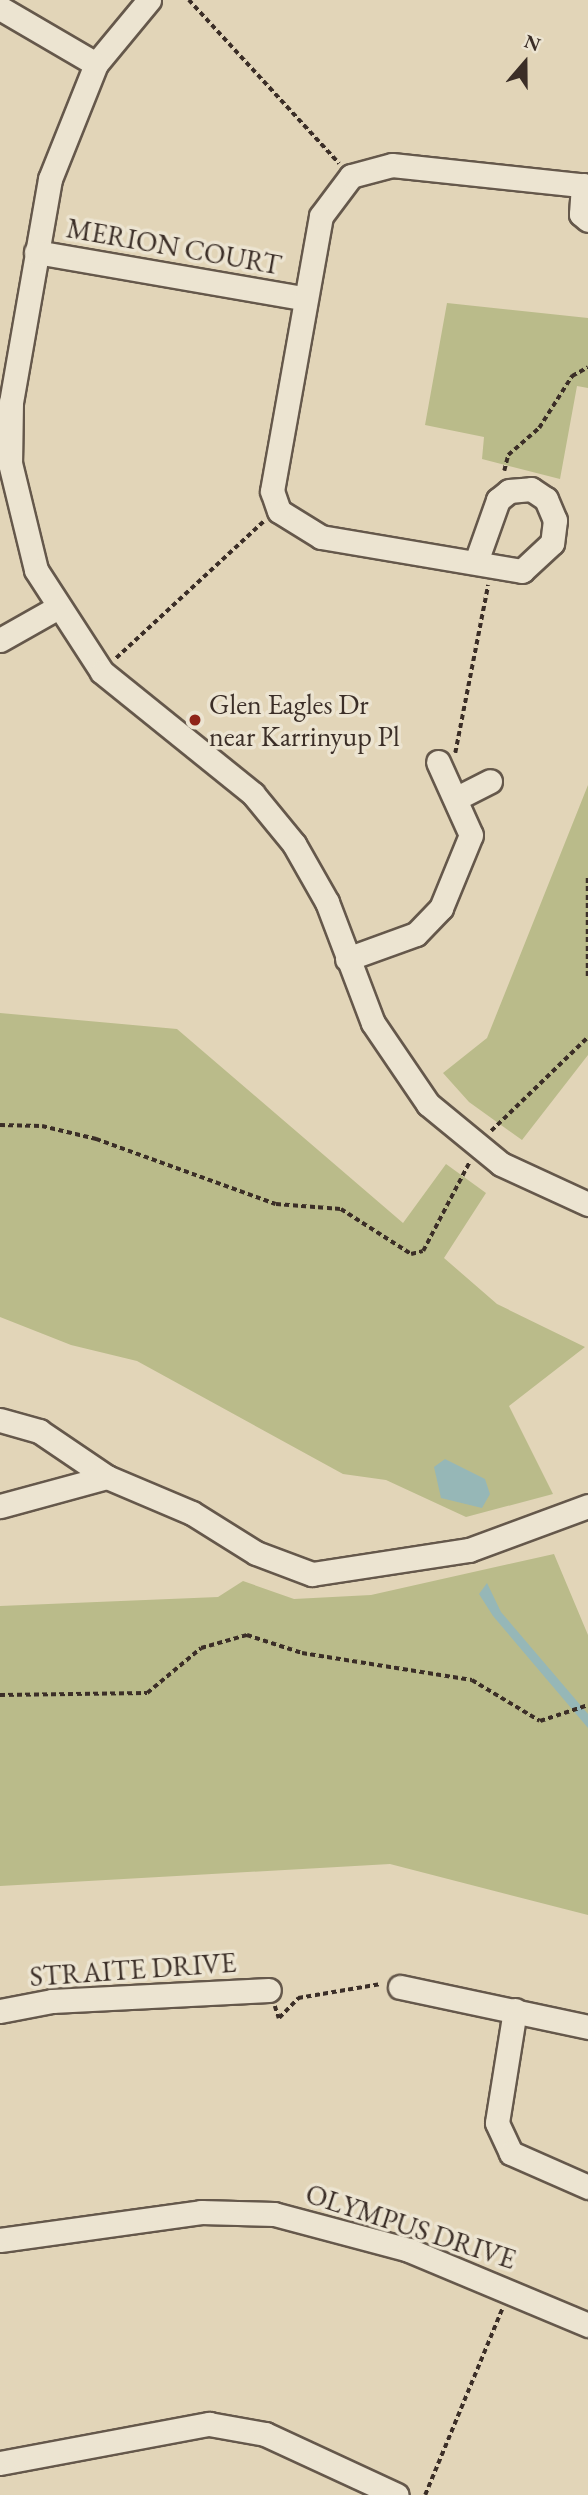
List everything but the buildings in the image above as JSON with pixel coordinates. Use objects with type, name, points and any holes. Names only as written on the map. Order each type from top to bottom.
[{"type":"street","points":[[149,0],[96,64],[59,147],[6,401],[10,463],[21,526],[55,609],[127,698],[226,770],[274,817],[315,877],[347,959],[390,1054],[428,1104],[478,1148],[534,1183],[588,1204]]},
{"type":"street","points":[[0,8],[96,64]]},
{"type":"street","points":[[351,176],[392,165],[585,185],[581,214],[588,220]]},
{"type":"street","name":"MERION COURT","points":[[279,511],[272,491],[303,298],[321,216],[351,176]]},
{"type":"street","name":"MERION COURT","points":[[36,251],[303,298]]},
{"type":"street","points":[[279,511],[321,537],[522,571],[552,543],[555,520],[546,499],[531,489],[509,491],[499,500],[484,563]]},
{"type":"street","points":[[0,640],[55,609]]},
{"type":"street","points":[[347,959],[416,934],[437,916],[471,835],[457,798],[438,762]]},
{"type":"street","points":[[457,798],[490,781]]},
{"type":"street","points":[[0,1420],[39,1431],[107,1477],[192,1513],[256,1553],[313,1574],[421,1557],[527,1532],[588,1506]]},
{"type":"street","points":[[0,1506],[107,1477]]},
{"type":"street","points":[[400,1987],[588,2027]]},
{"type":"street","name":"STRAITE DRIVE","points":[[0,2011],[52,2001],[269,1990]]},
{"type":"street","points":[[515,2010],[497,2123],[511,2153],[588,2187]]},
{"type":"street","name":"OLYMPUS DRIVE","points":[[0,2240],[201,2212],[274,2214],[409,2250],[511,2288],[588,2325]]},
{"type":"street","points":[[0,2463],[209,2424],[265,2434],[397,2495]]},
{"type":"path","points":[[189,0],[351,176]]},
{"type":"path","points":[[509,491],[503,479],[508,455],[539,428],[572,376],[588,367]]},
{"type":"path","points":[[112,662],[279,511]]},
{"type":"path","points":[[438,762],[454,755],[484,563]]},
{"type":"path","points":[[588,878],[588,980]]},
{"type":"path","points":[[0,1125],[42,1126],[96,1139],[276,1204],[341,1209],[411,1254],[423,1251],[478,1148],[499,1119],[588,1037]]},
{"type":"path","points":[[0,1695],[147,1693],[201,1648],[247,1635],[302,1653],[472,1680],[540,1721],[588,1705]]},
{"type":"path","points":[[269,1990],[279,2018],[298,1998],[346,1993],[368,1983],[400,1987]]},
{"type":"path","points":[[425,2495],[511,2288]]},
{"type":"green space","points":[[447,303],[588,318],[588,388],[577,386],[560,479],[482,459],[484,437],[425,425]]},
{"type":"green space","points":[[588,785],[588,1055],[522,1140],[469,1102],[443,1073],[487,1038]]},
{"type":"green space","points":[[0,1013],[177,1029],[403,1223],[446,1164],[486,1193],[444,1258],[497,1304],[585,1347],[509,1406],[553,1494],[466,1517],[386,1480],[343,1474],[137,1361],[71,1345],[0,1317]]},
{"type":"green space","points":[[554,1554],[588,1635],[588,1915],[390,1864],[0,1886],[0,1606],[218,1597],[243,1581],[294,1599],[371,1595]]},
{"type":"water","points":[[445,1459],[485,1479],[490,1494],[482,1508],[441,1498],[434,1467]]},
{"type":"water","points":[[487,1583],[501,1612],[588,1714],[588,1728],[493,1616],[479,1594]]},
{"type":"place","name":"Glen Eagles Dr near Karrinyup Pl","points":[[195,720]]}]
